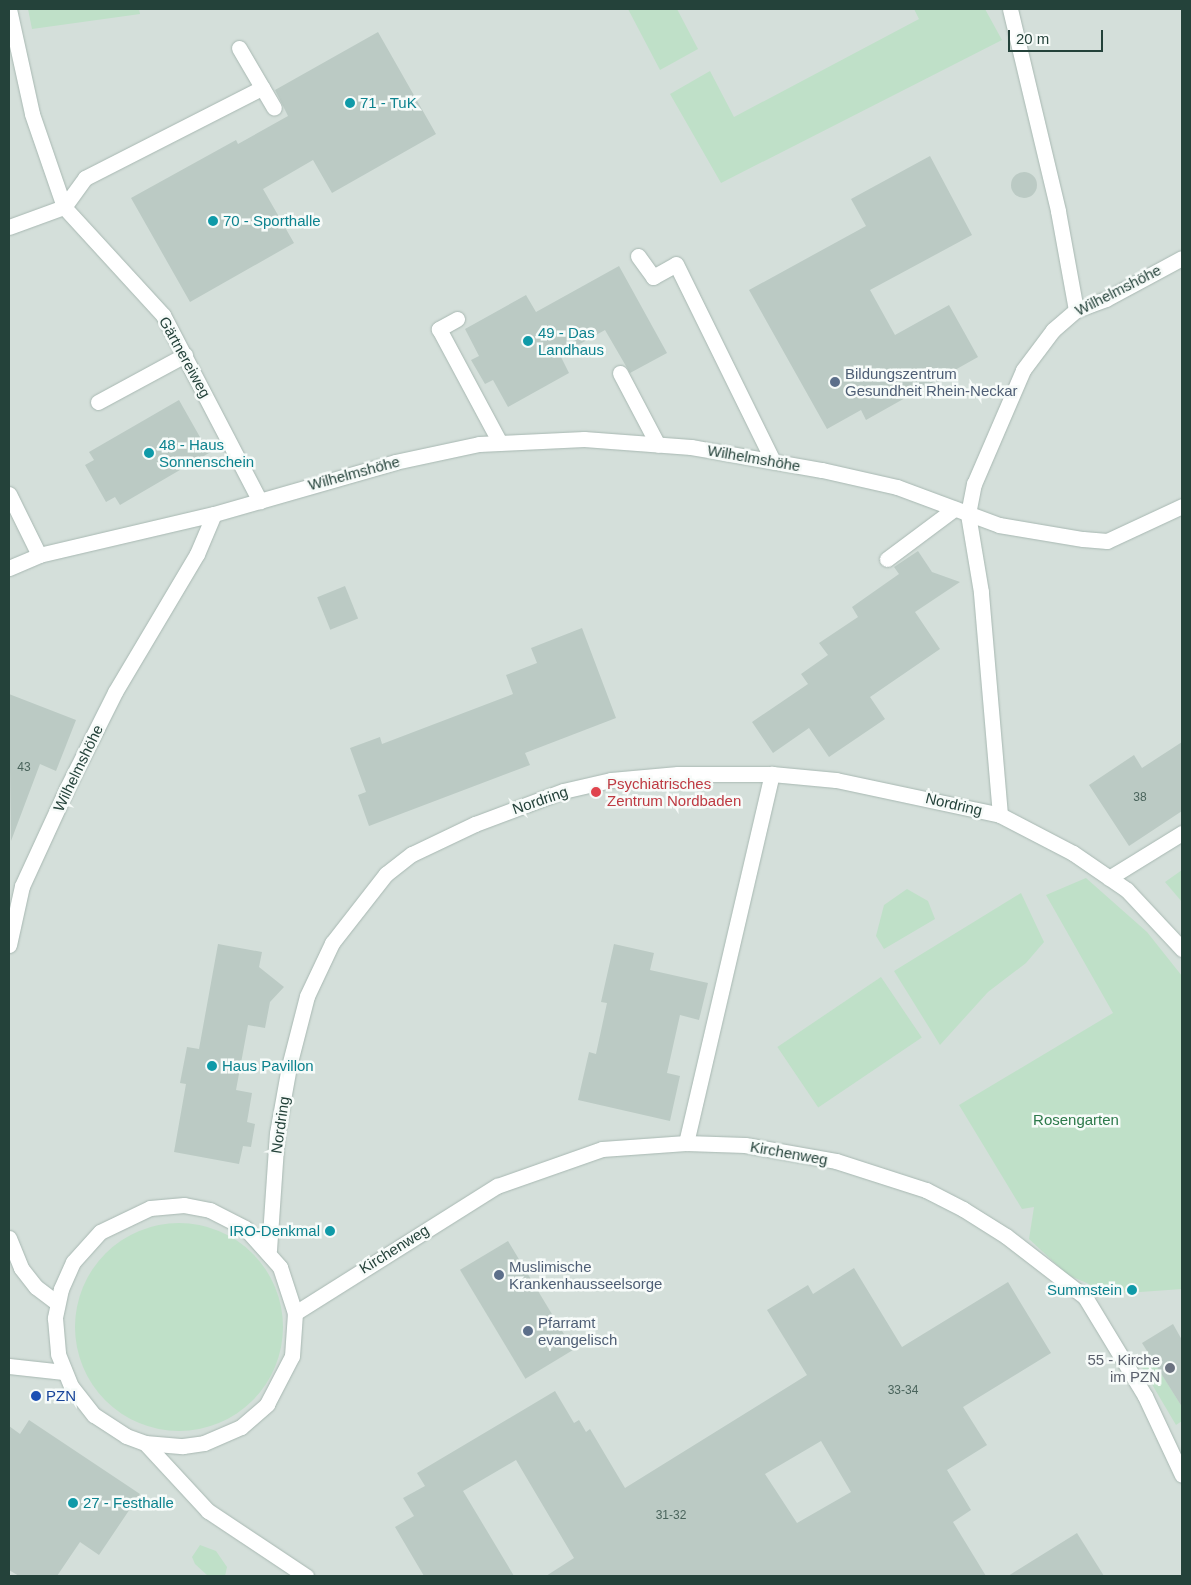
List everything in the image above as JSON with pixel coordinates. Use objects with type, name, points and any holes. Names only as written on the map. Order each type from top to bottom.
[{"type":"street","points":[[1010,9],[1058,211],[1076,310]]},
{"type":"street","points":[[9,10],[32,114],[64,207]]},
{"type":"street","points":[[239,48],[274,108]]},
{"type":"street","points":[[9,227],[64,207],[86,178],[262,88]]},
{"type":"street","name":"Gärtnereiweg","points":[[64,207],[163,315],[260,501]]},
{"type":"street","points":[[638,256],[652,277],[676,264],[773,461]]},
{"type":"street","name":"Wilhelmshöhe","points":[[1000,815],[982,601],[961,512],[1024,370],[1053,330],[1076,310],[1106,299],[1182,258]]},
{"type":"street","points":[[458,320],[439,329],[500,443]]},
{"type":"street","points":[[98,402],[185,356]]},
{"type":"street","points":[[620,373],[658,445]]},
{"type":"street","name":"Wilhelmshöhe","points":[[9,945],[22,886],[67,788],[115,692],[197,554],[214,514],[395,462],[500,443],[584,439],[658,445],[773,461],[898,487],[961,512]]},
{"type":"street","points":[[9,494],[39,555]]},
{"type":"street","points":[[887,559],[961,512],[999,525],[1107,541],[1182,506]]},
{"type":"street","points":[[9,568],[39,555],[214,514]]},
{"type":"street","name":"Nordring","points":[[269,1250],[277,1133],[307,996],[332,943],[386,874],[412,854],[475,824],[563,791],[611,780],[678,774],[772,774],[836,780],[1000,815],[1073,853],[1109,878],[1162,922],[1182,949]]},
{"type":"street","points":[[686,1143],[772,774]]},
{"type":"street","points":[[1109,878],[1182,833]]},
{"type":"street","name":"Kirchenweg","points":[[295,1313],[497,1186],[602,1149],[686,1143],[745,1145],[836,1161],[926,1190],[1006,1236],[1085,1297],[1145,1396],[1182,1475]]},
{"type":"street","points":[[184,1205],[210,1210],[245,1228],[269,1250],[286,1279],[295,1313],[292,1356],[282,1382],[256,1416],[241,1427],[204,1443],[183,1446],[145,1443],[126,1436],[94,1415],[64,1372],[55,1336],[57,1303],[66,1275],[86,1245],[116,1221],[150,1208],[184,1205]]},
{"type":"street","points":[[9,1238],[21,1268],[36,1286],[57,1303]]},
{"type":"street","points":[[9,1366],[64,1372]]},
{"type":"street","points":[[145,1443],[208,1511],[306,1576]]},
{"type":"shaded area","name":"Psychiatrisches Zentrum Nordbaden","points":[[9,9],[1182,9],[1182,1576],[9,1576]]},
{"type":"green space","points":[[28,9],[139,9],[140,14],[32,29]]},
{"type":"green space","points":[[628,9],[677,9],[698,49],[660,70]]},
{"type":"green space","points":[[914,9],[985,9],[1002,40],[721,183],[670,94],[710,71],[734,117],[919,19]]},
{"type":"green space","points":[[1182,870],[1182,902],[1165,882]]},
{"type":"green space","name":"Rosengarten","points":[[1086,878],[1147,932],[1182,976],[1182,1289],[1126,1293],[1103,1290],[1068,1275],[1029,1239],[1034,1207],[1022,1209],[959,1105],[1113,1013],[1046,895]]},
{"type":"green space","points":[[907,889],[928,901],[935,919],[884,949],[876,936],[884,905]]},
{"type":"green space","points":[[1021,893],[1044,942],[1026,963],[988,992],[940,1045],[894,971]]},
{"type":"green space","points":[[881,977],[922,1038],[818,1107],[777,1047]]},
{"type":"green space","points":[[169,1223],[189,1223],[209,1227],[228,1235],[253,1253],[266,1269],[275,1287],[283,1317],[279,1357],[275,1367],[266,1385],[253,1401],[237,1414],[209,1427],[189,1431],[169,1431],[149,1427],[130,1419],[113,1408],[98,1393],[87,1376],[79,1357],[75,1337],[75,1317],[79,1297],[87,1278],[98,1261],[113,1246],[130,1235],[149,1227]]},
{"type":"green space","points":[[1148,1352],[1182,1407],[1182,1421],[1176,1425],[1137,1359]]},
{"type":"green space","points":[[200,1545],[216,1551],[227,1567],[225,1576],[208,1576],[195,1564],[192,1557]]},
{"type":"building","points":[[378,32],[436,134],[332,193],[313,160],[263,189],[294,243],[190,302],[131,198],[236,140],[238,144],[288,116],[275,90]]},
{"type":"building","points":[[930,156],[972,235],[870,290],[895,335],[949,305],[978,357],[866,420],[861,410],[827,429],[749,290],[866,226],[851,199]]},
{"type":"building","points":[[1024,172],[1033,176],[1037,185],[1033,194],[1024,198],[1015,194],[1011,185],[1015,176]]},
{"type":"building","name":"49 - Das Landhaus","points":[[619,266],[667,353],[630,373],[605,330],[560,355],[569,373],[508,407],[493,380],[485,384],[471,360],[479,356],[465,329],[526,295],[536,312]]},
{"type":"building","name":"48 - Haus Sonnenschein","points":[[179,400],[209,453],[120,505],[115,497],[106,502],[85,465],[94,460],[89,452]]},
{"type":"building","points":[[918,551],[932,572],[960,582],[915,612],[940,649],[870,697],[885,719],[829,757],[809,728],[773,753],[752,722],[808,684],[801,674],[828,655],[819,643],[858,617],[852,607],[899,574],[894,567]]},
{"type":"building","points":[[345,586],[358,618],[330,630],[317,597]]},
{"type":"building","points":[[582,628],[616,718],[525,753],[530,765],[369,826],[358,795],[366,792],[350,748],[380,737],[382,744],[513,694],[506,675],[537,663],[531,648]]},
{"type":"building","points":[[9,694],[76,720],[56,771],[40,764],[11,841]]},
{"type":"building","points":[[1182,742],[1182,811],[1129,846],[1089,785],[1134,755],[1142,768]]},
{"type":"building","name":"Haus Pavillon","points":[[218,944],[262,952],[259,967],[284,987],[270,1002],[265,1028],[248,1025],[236,1090],[252,1093],[247,1122],[255,1124],[251,1147],[243,1146],[239,1164],[174,1152],[186,1084],[180,1083],[187,1047],[199,1049]]},
{"type":"building","points":[[614,944],[654,953],[650,970],[708,983],[699,1020],[680,1015],[667,1073],[680,1076],[670,1121],[578,1100],[589,1052],[596,1054],[607,1003],[601,1002]]},
{"type":"building","points":[[508,1241],[573,1350],[525,1379],[460,1270]]},
{"type":"building","points":[[854,1268],[902,1347],[1008,1282],[1051,1353],[963,1407],[987,1445],[947,1470],[971,1510],[953,1522],[986,1576],[546,1576],[574,1558],[516,1460],[463,1491],[514,1576],[424,1576],[395,1527],[414,1516],[403,1498],[425,1486],[417,1473],[555,1391],[574,1423],[579,1420],[586,1432],[590,1429],[625,1488],[807,1375],[767,1310],[808,1285],[813,1294]],"holes":[[[821,1441],[851,1492],[797,1523],[765,1474]]]},
{"type":"building","name":"55 - Kirche im PZN","points":[[1173,1324],[1182,1340],[1182,1407],[1142,1343]]},
{"type":"building","name":"27 - Festhalle","points":[[29,1420],[140,1494],[99,1555],[80,1542],[57,1576],[19,1576],[9,1570],[9,1426],[20,1434]]},
{"type":"building","points":[[1077,1533],[1104,1576],[1008,1576]]},
{"type":"place","name":"71 - TuK","points":[[350,103]]},
{"type":"place","name":"70 - Sporthalle","points":[[213,221]]},
{"type":"place","name":"49 - Das Landhaus","points":[[528,341]]},
{"type":"place","name":"Bildungszentrum Gesundheit Rhein-Neckar","points":[[835,382]]},
{"type":"place","name":"48 - Haus Sonnenschein","points":[[149,453]]},
{"type":"place","name":"Psychiatrisches Zentrum Nordbaden","points":[[596,792]]},
{"type":"place","name":"Haus Pavillon","points":[[212,1066]]},
{"type":"place","name":"IRO-Denkmal","points":[[330,1231]]},
{"type":"place","name":"Muslimische Krankenhausseelsorge","points":[[499,1275]]},
{"type":"place","name":"Summstein","points":[[1132,1290]]},
{"type":"place","name":"Pfarramt evangelisch","points":[[528,1331]]},
{"type":"place","name":"55 - Kirche im PZN","points":[[1170,1368]]},
{"type":"place","name":"PZN","points":[[36,1396]]},
{"type":"place","name":"27 - Festhalle","points":[[73,1503]]}]
